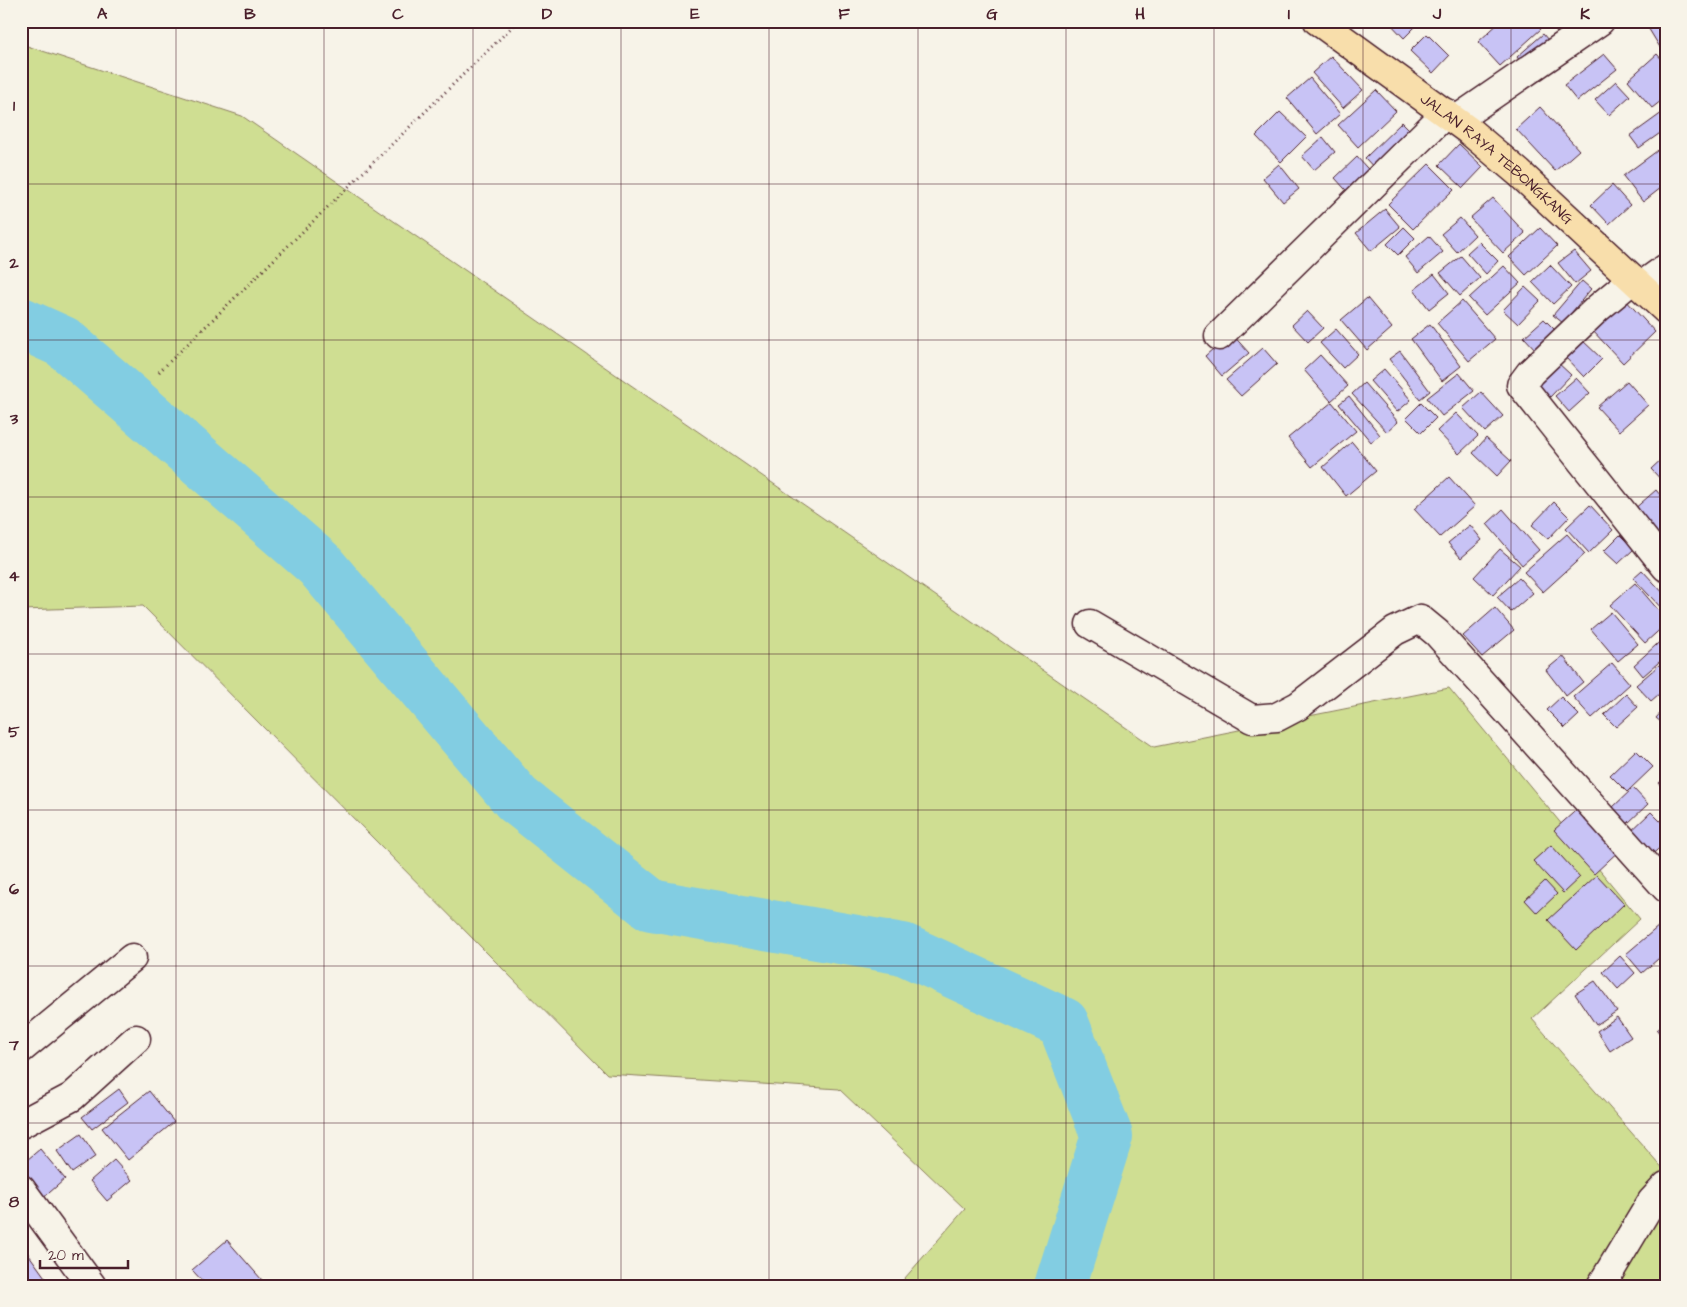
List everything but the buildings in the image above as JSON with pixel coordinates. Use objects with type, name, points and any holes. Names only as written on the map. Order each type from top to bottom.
[{"type":"main road","name":"JALAN RAYA TEBONGKANG","points":[[1318,21],[1451,117],[1520,173],[1666,310]]},
{"type":"street","points":[[1219,336],[1451,117],[1600,21]]},
{"type":"street","points":[[1666,268],[1637,283],[1598,308],[1530,373],[1521,385],[1666,567]]},
{"type":"street","points":[[1090,624],[1252,719],[1277,717],[1298,706],[1395,631],[1420,619],[1437,633],[1666,888]]},
{"type":"street","points":[[21,1049],[132,958]]},
{"type":"street","points":[[21,1124],[72,1097],[136,1039]]},
{"type":"street","points":[[1601,1286],[1652,1201],[1666,1186]]},
{"type":"street","points":[[21,1188],[92,1286]]},
{"type":"path","points":[[159,372],[518,21]]},
{"type":"green space","points":[[21,44],[242,116],[1154,747],[1449,688],[1640,919],[1532,1019],[1666,1172],[1666,1286],[898,1286],[965,1209],[839,1089],[607,1074],[143,606],[21,610]]},
{"type":"waterway","points":[[21,323],[63,342],[319,564],[517,799],[651,905],[903,949],[1063,1023],[1107,1136],[1060,1286]]}]
